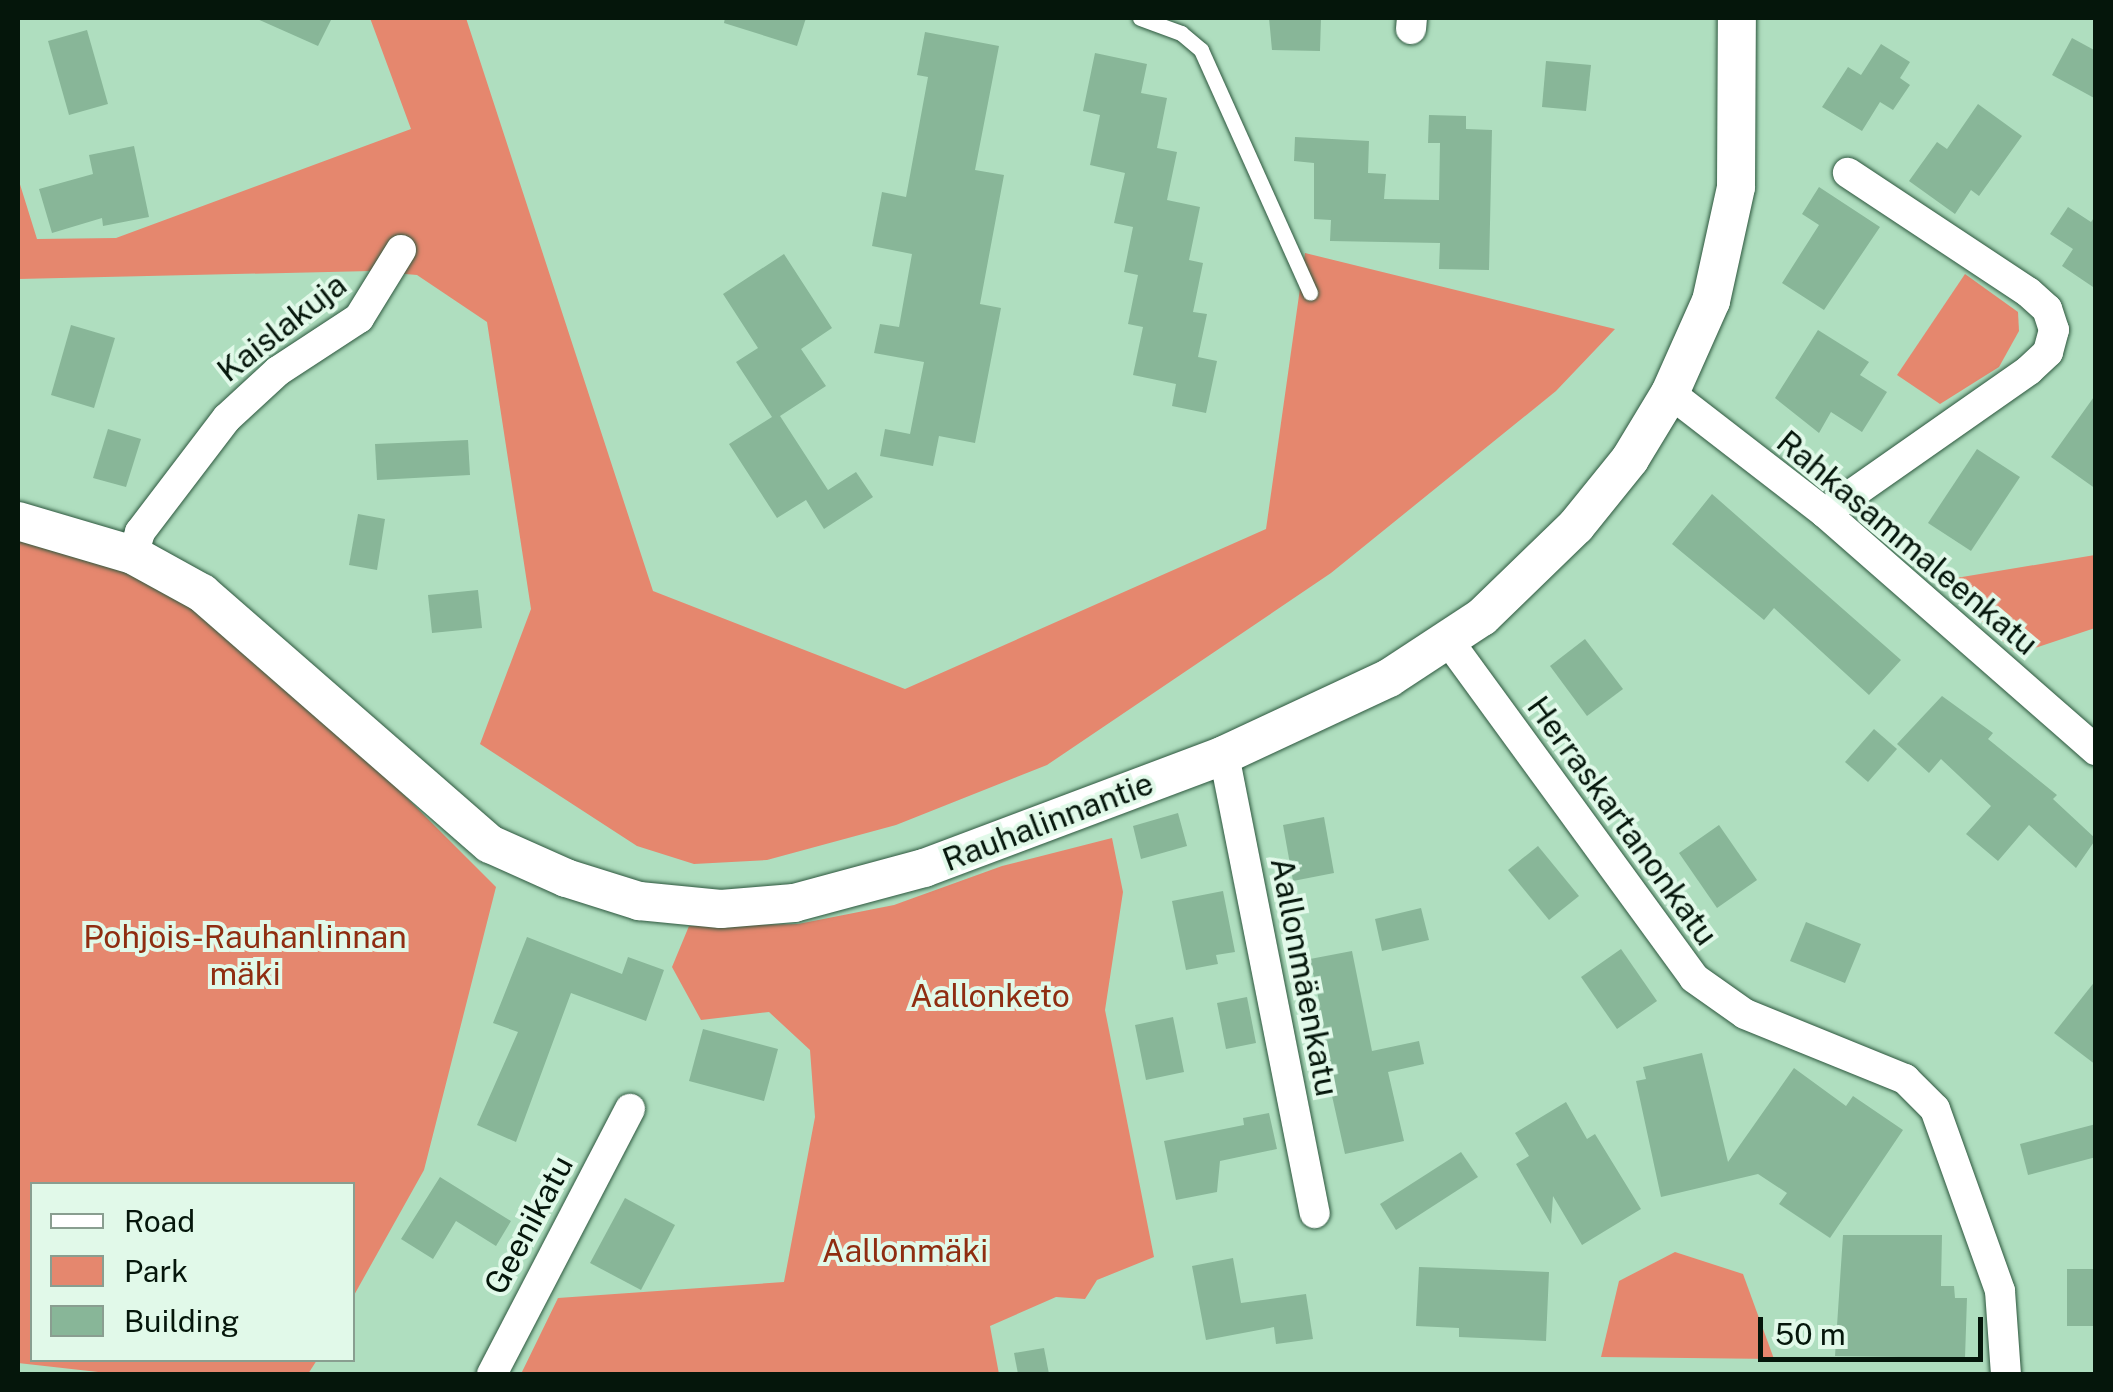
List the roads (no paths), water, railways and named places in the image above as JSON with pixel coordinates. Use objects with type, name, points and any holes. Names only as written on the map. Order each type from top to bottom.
[{"type":"street","name":"Rauhalinnantie","points":[[18,521],[133,555],[202,593],[490,844],[639,901],[721,909],[794,904],[924,868],[1224,755],[1332,708],[1450,643],[1576,526],[1630,459],[1670,393],[1711,301],[1727,244],[1741,126],[1737,18]]},
{"type":"street","points":[[1825,513],[2029,370],[2048,352],[2054,330],[2047,309],[2028,292],[1848,173]]},
{"type":"street","name":"Kaislakuja","points":[[133,555],[140,532],[227,418],[278,371],[359,318],[402,250]]},
{"type":"street","name":"Rahkasammaleenkatu","points":[[1670,393],[1825,513],[2096,750]]},
{"type":"street","name":"Herraskartanonkatu","points":[[1450,643],[1694,978],[1745,1014],[1905,1080],[1935,1109],[2000,1291],[2006,1374]]},
{"type":"street","name":"Aallonmäenkatu","points":[[1224,755],[1315,1213]]},
{"type":"street","name":"Geenikatu","points":[[492,1374],[630,1109]]},
{"type":"lane","points":[[1140,18],[1180,33],[1201,50],[1310,293]]},
{"type":"park label","name":"Pohjois-Rauhanlinnan mäki","points":[[245,956]]},
{"type":"park label","name":"Aallonketo","points":[[990,996]]},
{"type":"park label","name":"Aallonmäki","points":[[905,1251]]}]
